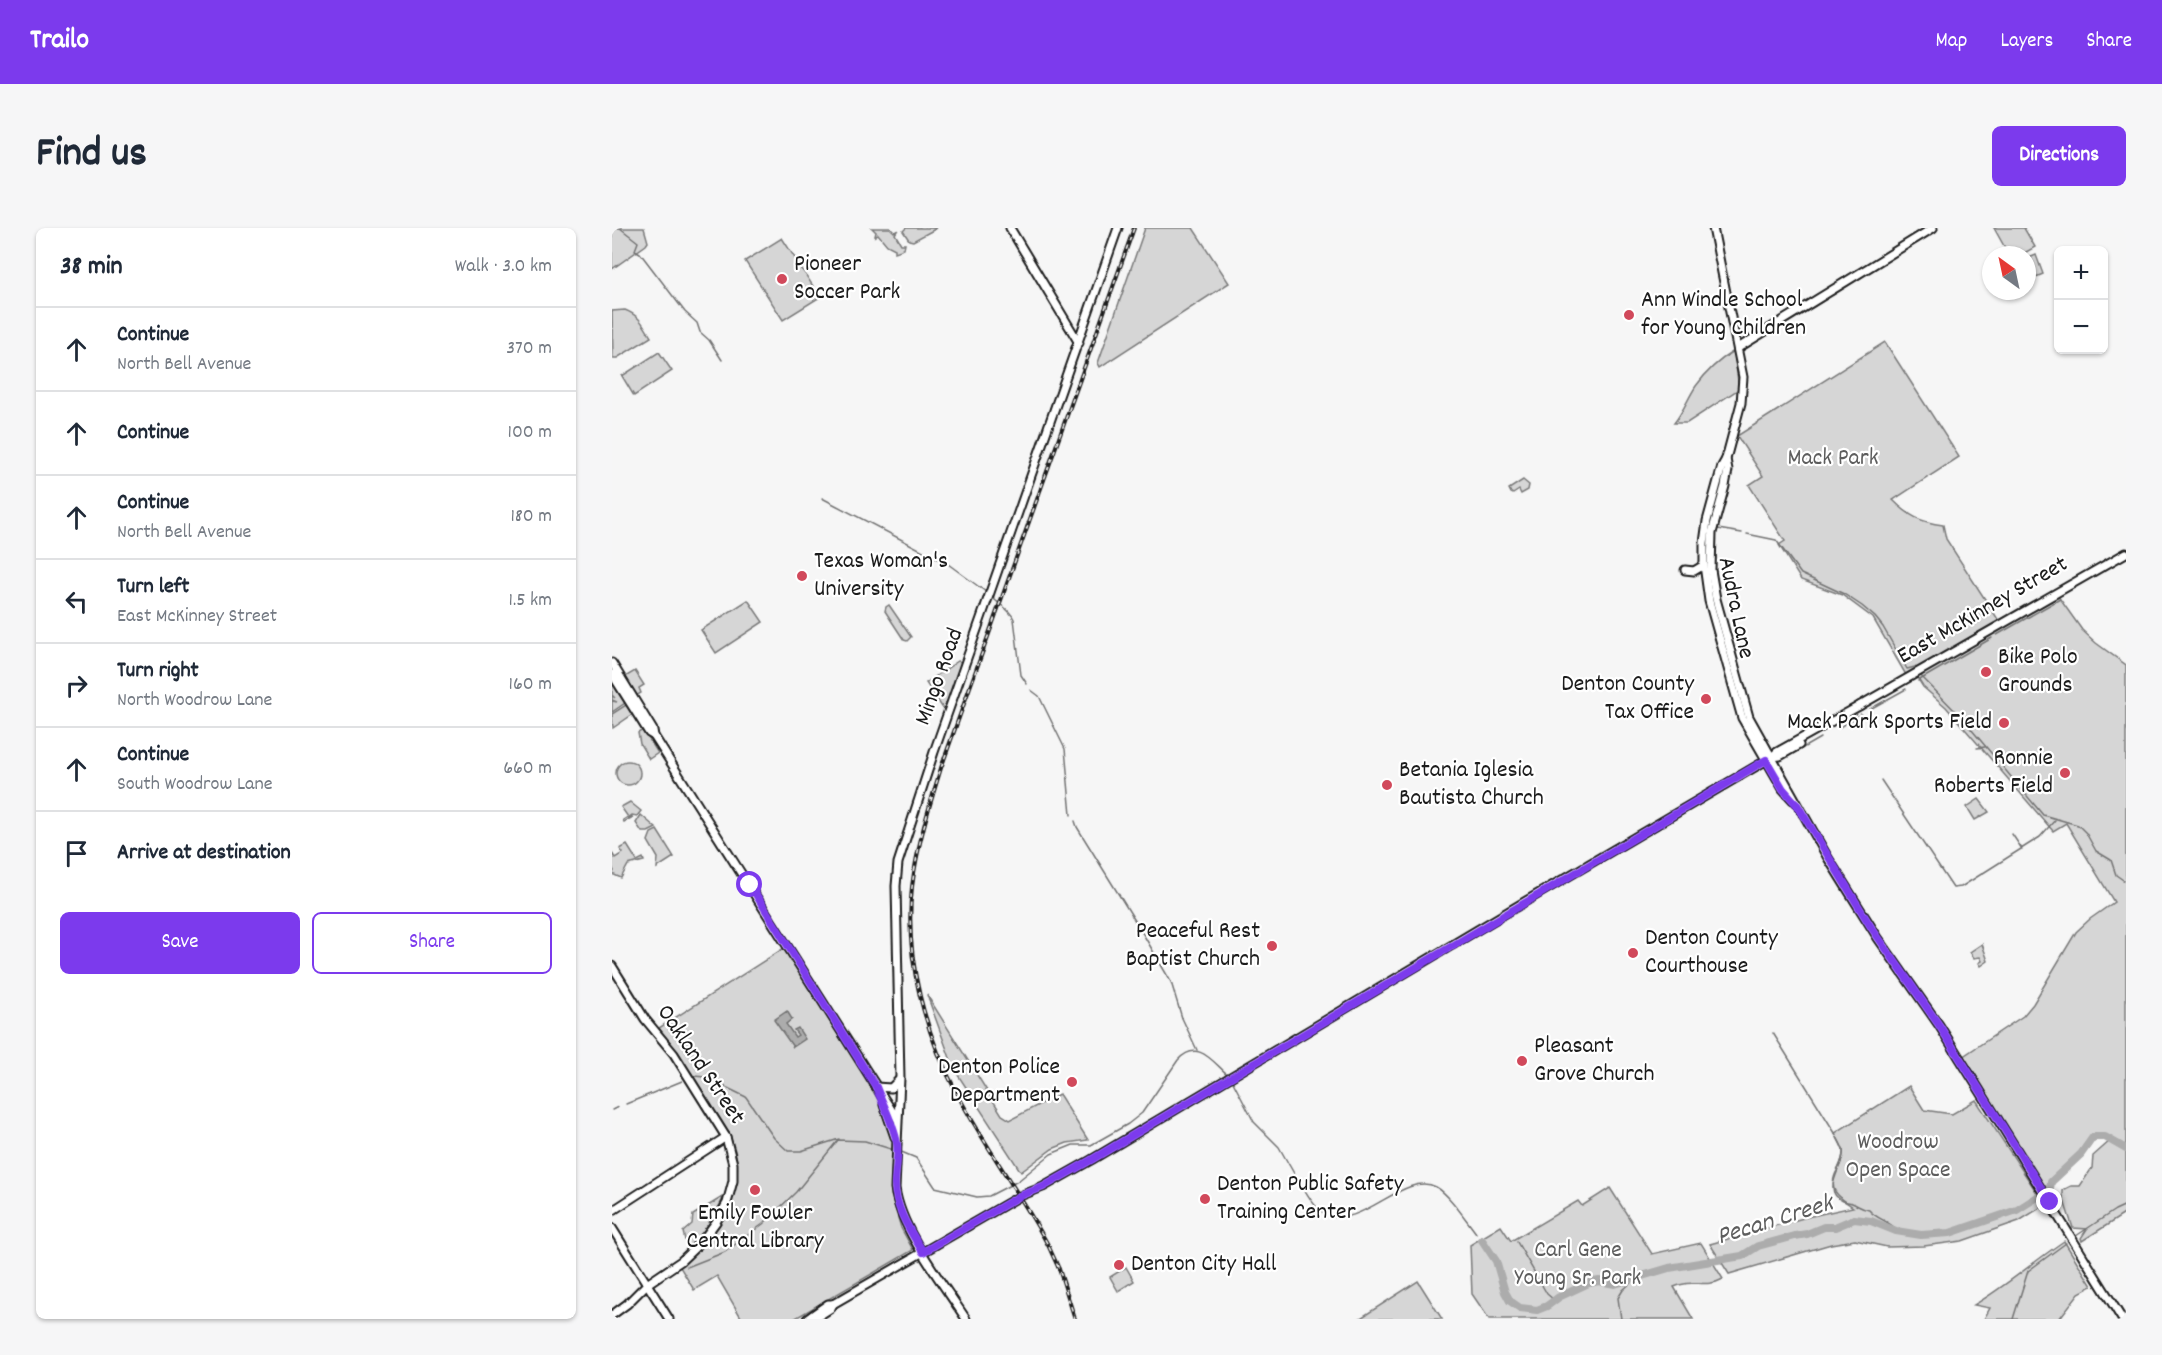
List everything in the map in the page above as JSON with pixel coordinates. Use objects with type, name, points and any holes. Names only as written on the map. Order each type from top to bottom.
[{"type":"main road","points":[[1010,228],[1079,343]]},
{"type":"main road","name":"Mingo Road","points":[[966,1319],[911,1232],[897,1202],[895,1188],[900,1078],[896,942],[898,863],[934,752],[1118,228]]},
{"type":"main road","name":"Audra Lane","points":[[1713,228],[1738,348],[1743,391],[1726,459],[1728,470],[1704,543],[1704,565],[1711,607],[1735,681]]},
{"type":"main road","points":[[1738,348],[1933,228]]},
{"type":"main road","name":"Audra Lane","points":[[1716,503],[1711,570],[1742,718],[1769,758],[1783,789],[1798,806],[1884,946],[1939,1025],[2122,1319]]},
{"type":"main road","name":"East McKinney Street","points":[[809,1318],[814,1312],[828,1304],[833,1304],[1020,1196],[1043,1187],[1091,1160],[1787,746],[2126,553]]},
{"type":"main road","points":[[1685,570],[1694,571],[1704,565]]},
{"type":"main road","points":[[612,663],[654,735],[897,1119]]},
{"type":"main road","points":[[612,674],[650,733],[654,735]]},
{"type":"main road","name":"Oakland Street","points":[[612,966],[645,1019],[674,1054],[726,1137],[733,1164],[733,1180],[727,1203],[717,1222],[691,1253],[676,1266],[646,1284],[627,1304],[612,1315]]},
{"type":"main road","points":[[876,1087],[891,1088],[900,1078]]},
{"type":"main road","points":[[876,1087],[886,1109],[897,1145]]},
{"type":"main road","points":[[612,1211],[726,1137]]},
{"type":"main road","points":[[612,1228],[669,1319]]},
{"type":"green space","points":[[612,228],[644,228],[648,242],[612,269]]},
{"type":"green space","points":[[872,228],[890,228],[894,232],[897,231],[895,234],[901,244],[905,244],[904,249],[895,252],[895,249],[887,245],[878,234],[875,236],[876,232]]},
{"type":"green space","points":[[906,228],[937,228],[913,241],[909,240],[903,231]]},
{"type":"green space","points":[[1145,228],[1193,228],[1229,283],[1100,367],[1098,363]]},
{"type":"green space","points":[[1994,228],[2024,228],[2034,246],[2004,246]]},
{"type":"green space","name":"Pioneer Soccer Park","points":[[782,238],[820,297],[783,320],[745,261]]},
{"type":"green space","points":[[2036,255],[2043,274],[2036,277]]},
{"type":"green space","points":[[625,310],[638,318],[651,337],[617,358],[613,358],[612,311]]},
{"type":"green space","name":"Mack Park","points":[[1885,342],[1959,457],[1893,500],[1915,517],[1943,525],[1946,539],[2001,624],[2055,592],[2082,630],[2126,665],[2126,1213],[2082,1241],[2081,1238],[2087,1229],[2073,1228],[2063,1198],[2063,1190],[2071,1186],[2080,1186],[2092,1168],[2093,1156],[2111,1140],[2099,1135],[2091,1138],[2081,1154],[2051,1182],[2050,1189],[2044,1193],[1959,1059],[2023,1016],[2033,1004],[2076,932],[2114,902],[2066,823],[2053,831],[1946,707],[1923,687],[1915,674],[1906,675],[1873,618],[1842,595],[1801,580],[1779,545],[1785,541],[1749,485],[1763,476],[1737,436]]},
{"type":"green space","points":[[1734,351],[1739,389],[1687,423],[1674,423],[1708,371]]},
{"type":"green space","points":[[659,352],[672,371],[634,396],[622,376]]},
{"type":"green space","points":[[1523,480],[1529,485],[1528,490],[1521,494],[1519,490],[1511,493],[1509,489]]},
{"type":"green space","points":[[748,600],[763,622],[716,653],[701,630]]},
{"type":"green space","points":[[889,605],[911,637],[907,641],[904,640],[885,611]]},
{"type":"green space","points":[[958,661],[962,662],[946,713],[926,683]]},
{"type":"green space","points":[[635,671],[644,685],[639,688],[641,693],[636,696],[625,677]]},
{"type":"green space","points":[[612,680],[625,703],[612,712],[612,701],[617,702],[612,700],[612,696],[615,698],[612,695]]},
{"type":"green space","points":[[626,705],[633,714],[613,728],[612,714]]},
{"type":"green space","points":[[643,730],[658,753],[649,759],[640,744],[638,733]]},
{"type":"green space","points":[[628,761],[636,765],[640,773],[636,781],[628,785],[620,781],[616,773],[620,765]]},
{"type":"green space","points":[[1979,799],[1989,812],[1975,820],[1967,807]]},
{"type":"green space","points":[[630,802],[641,811],[637,816],[632,815],[628,818],[633,817],[624,822],[623,820],[628,817],[621,807]]},
{"type":"green space","points":[[641,815],[656,828],[642,832],[636,823]]},
{"type":"green space","points":[[657,830],[674,857],[657,868],[658,858],[648,841],[651,833]]},
{"type":"green space","points":[[627,845],[637,861],[643,858],[644,861],[628,865],[621,878],[612,874],[614,871],[612,853],[615,858],[623,853],[620,849]]},
{"type":"green space","points":[[1982,944],[1988,961],[1981,966],[1980,957],[1974,958],[1970,952]]},
{"type":"green space","points":[[784,948],[883,1107],[890,1125],[892,1143],[891,1195],[901,1228],[913,1250],[794,1319],[742,1319],[717,1276],[694,1290],[680,1267],[718,1225],[727,1208],[734,1191],[737,1172],[736,1154],[724,1126],[659,1028]]},
{"type":"green space","points":[[927,995],[1002,1115],[1010,1120],[1059,1094],[1088,1140],[1067,1143],[1052,1149],[1021,1172],[954,1069]]},
{"type":"green space","name":"Woodrow Open Space","points":[[1909,1086],[1924,1110],[1952,1114],[1976,1100],[2045,1205],[2019,1221],[1962,1241],[1924,1246],[1887,1247],[1855,1240],[1831,1244],[1729,1274],[1710,1244],[1807,1217],[1853,1207],[1835,1192],[1833,1182],[1843,1153],[1835,1133]]},
{"type":"green space","name":"Carl Gene Young Sr. Park","points":[[1610,1188],[1652,1254],[1701,1243],[1723,1279],[1717,1282],[1687,1283],[1674,1287],[1693,1319],[1489,1319],[1472,1294],[1470,1245],[1501,1226],[1511,1241],[1578,1201],[1582,1206]]},
{"type":"green space","points":[[724,1196],[705,1229],[690,1245],[686,1244],[683,1232],[692,1224],[693,1215]]},
{"type":"green space","points":[[2064,1241],[2092,1286],[2079,1293],[2059,1319],[1984,1319],[1990,1308],[1974,1305]]},
{"type":"green space","points":[[1126,1267],[1134,1281],[1118,1291],[1110,1277]]},
{"type":"green space","points":[[1418,1281],[1442,1319],[1359,1319]]},
{"type":"shaded area","points":[[787,1011],[792,1019],[786,1024],[795,1037],[798,1035],[794,1030],[798,1028],[805,1039],[793,1047],[774,1020]]},
{"type":"waterway","points":[[620,228],[638,242],[635,250],[640,253],[685,312],[697,323],[700,332],[709,340],[722,360]]},
{"type":"waterway","points":[[822,498],[948,564],[986,592]]},
{"type":"waterway","points":[[1718,529],[1742,533]]},
{"type":"waterway","points":[[1747,534],[1776,540],[1801,574],[1844,594],[1862,606],[1883,627],[1907,669],[1915,667]]},
{"type":"waterway","points":[[992,597],[1014,619],[1021,675],[1027,684]]},
{"type":"waterway","points":[[1997,635],[2060,599]]},
{"type":"waterway","points":[[1918,681],[1992,638]]},
{"type":"waterway","points":[[1921,676],[1961,717],[2043,815],[2078,825],[2086,833],[2096,851],[2111,860],[2116,875],[2126,882]]},
{"type":"waterway","points":[[1870,709],[1906,689]]},
{"type":"waterway","points":[[1031,690],[1039,696],[1065,749],[1071,815]]},
{"type":"waterway","points":[[1838,728],[1861,714]]},
{"type":"waterway","points":[[1801,749],[1820,738]]},
{"type":"waterway","points":[[1977,748],[1985,747]]},
{"type":"waterway","points":[[1881,780],[1953,888],[1961,887],[2040,837],[2055,820]]},
{"type":"waterway","points":[[1075,821],[1137,924]]},
{"type":"waterway","points":[[2012,834],[2022,849]]},
{"type":"waterway","points":[[1139,927],[1171,982],[1182,1018],[1197,1050]]},
{"type":"waterway","points":[[1773,1033],[1835,1133],[1843,1150],[1833,1184],[1836,1196],[1843,1201],[1869,1210],[1898,1231]]},
{"type":"waterway","name":"Pecan Creek","points":[[899,1151],[916,1158],[935,1187],[977,1197],[989,1196],[1018,1181],[1051,1154],[1073,1145],[1091,1145],[1128,1124],[1142,1113],[1178,1060],[1185,1054],[1192,1052],[1204,1054],[1227,1074]]},
{"type":"waterway","points":[[694,1076],[705,1077],[746,1097],[774,1138],[788,1151],[801,1151],[839,1139]]},
{"type":"waterway","points":[[626,1104],[682,1081]]},
{"type":"waterway","name":"Pecan Creek","points":[[1233,1082],[1254,1122],[1279,1147],[1296,1177]]},
{"type":"waterway","points":[[612,1110],[618,1107]]},
{"type":"waterway","name":"Pecan Creek","points":[[1482,1240],[1496,1261],[1510,1301],[1520,1308],[1537,1310],[1589,1283],[1599,1281],[1615,1284],[1669,1268],[1742,1256],[1758,1246],[1807,1234],[1824,1227],[1835,1227],[1854,1219],[1871,1221],[1896,1231],[1921,1235],[1950,1233],[2017,1210],[2050,1189],[2051,1182],[2081,1154],[2093,1137],[2105,1137],[2126,1149]]},
{"type":"waterway","name":"Pecan Creek","points":[[687,1267],[725,1252],[763,1224],[796,1192],[838,1140],[865,1141],[894,1150]]},
{"type":"waterway","name":"Pecan Creek","points":[[1302,1186],[1319,1209],[1326,1214],[1339,1217],[1353,1215],[1410,1187],[1423,1184],[1436,1187],[1452,1201],[1476,1233]]},
{"type":"waterway","points":[[2076,1236],[2126,1205]]},
{"type":"waterway","points":[[1517,1242],[1547,1294],[1554,1300]]},
{"type":"waterway","points":[[2013,1319],[2028,1271],[2066,1243]]},
{"type":"waterway","points":[[1621,1319],[1618,1298],[1636,1278]]},
{"type":"railway","points":[[1075,1319],[1059,1269],[1048,1245],[969,1116],[936,1048],[914,968],[910,914],[917,857],[941,768],[1134,228]]},
{"type":"place","name":"Pioneer Soccer Park","points":[[782,279]]},
{"type":"place","name":"Ann Windle School for Young Children","points":[[1629,315]]},
{"type":"place","name":"Texas Woman's University","points":[[802,576]]},
{"type":"place","name":"Bike Polo Grounds","points":[[1986,672]]},
{"type":"place","name":"Denton County Tax Office","points":[[1706,699]]},
{"type":"place","name":"Mack Park Sports Field","points":[[2004,723]]},
{"type":"place","name":"Ronnie Roberts Field","points":[[2065,773]]},
{"type":"place","name":"Betania Iglesia Bautista Church","points":[[1387,785]]},
{"type":"place","name":"Peaceful Rest Baptist Church","points":[[1272,946]]},
{"type":"place","name":"Denton County Courthouse","points":[[1633,953]]},
{"type":"place","name":"Pleasant Grove Church","points":[[1522,1061]]},
{"type":"place","name":"Denton Police Department","points":[[1072,1082]]},
{"type":"place","name":"Emily Fowler Central Library","points":[[755,1190]]},
{"type":"place","name":"Denton Public Safety Training Center","points":[[1205,1199]]},
{"type":"place","name":"Denton City Hall","points":[[1119,1265]]},
{"type":"route","points":[[750,885],[876,1087],[886,1109],[897,1145],[895,1171],[897,1202],[923,1252],[1020,1196],[1043,1187],[1091,1160],[1526,900],[1766,760],[1783,789],[1798,806],[1878,938],[1939,1025],[2050,1202]]}]
